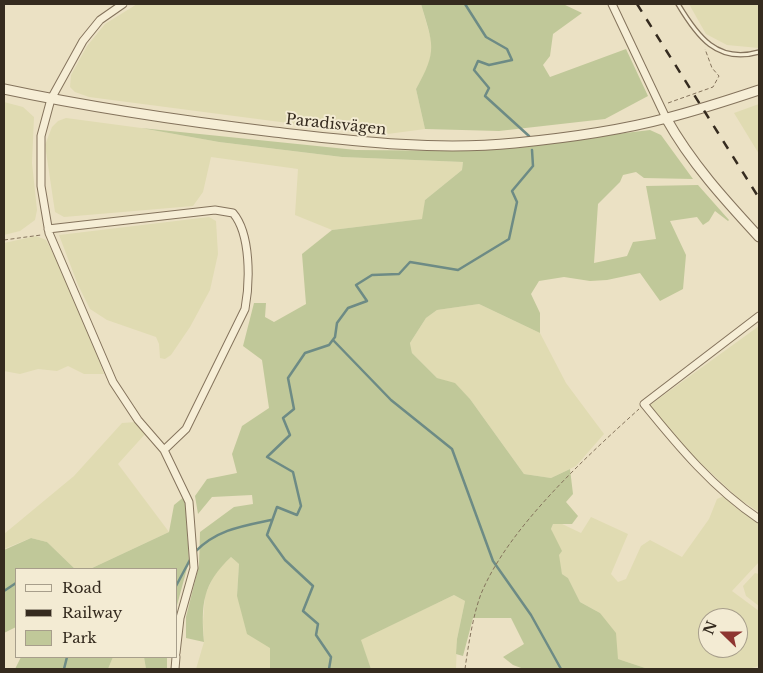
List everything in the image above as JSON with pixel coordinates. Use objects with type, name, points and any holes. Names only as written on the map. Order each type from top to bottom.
[{"type":"street","points":[[122,4],[100,20],[82,42],[51,100],[44,120],[40,152],[41,186],[48,231],[114,382],[138,420],[164,450],[189,502],[194,568],[180,618],[178,636]]},
{"type":"street","points":[[612,4],[662,106],[666,118],[681,145],[698,168],[759,237]]},
{"type":"street","name":"Paradisvägen","points":[[4,89],[51,100],[219,126],[372,144],[421,146],[549,140],[666,118],[759,90]]},
{"type":"street","points":[[48,231],[216,210],[233,213],[241,224],[246,240],[247,296],[245,309],[186,430],[164,450]]},
{"type":"street","points":[[759,316],[644,404],[680,448],[739,505],[759,520]]},
{"type":"lane","points":[[678,4],[703,41],[723,54],[751,54],[759,52]]},
{"type":"path","points":[[662,106],[714,87],[719,76],[712,68],[703,41]]},
{"type":"path","points":[[4,240],[48,231]]},
{"type":"path","points":[[465,669],[481,595],[510,542],[584,461],[644,404]]},
{"type":"shaded area","points":[[137,4],[421,4],[433,46],[428,67],[416,89],[425,129],[380,135],[89,97],[75,92],[70,87],[71,75],[87,46],[105,24]]},
{"type":"shaded area","points":[[689,4],[759,4],[759,48],[727,45],[706,34]]},
{"type":"shaded area","points":[[4,102],[23,107],[34,117],[32,163],[37,210],[35,220],[20,231],[4,235]]},
{"type":"shaded area","points":[[759,104],[759,154],[734,113]]},
{"type":"shaded area","points":[[66,118],[141,128],[219,142],[342,157],[463,162],[462,170],[425,200],[423,219],[332,230],[295,215],[298,169],[211,157],[203,192],[193,206],[64,217],[55,212],[45,145],[52,127],[58,121]]},
{"type":"shaded area","points":[[209,217],[216,221],[218,254],[210,290],[190,327],[171,355],[165,359],[160,358],[159,344],[156,337],[107,320],[90,309],[78,285],[59,235]]},
{"type":"shaded area","points":[[36,236],[46,240],[72,289],[104,374],[84,374],[68,366],[57,371],[38,369],[20,374],[4,371],[4,243]]},
{"type":"shaded area","points":[[479,304],[540,333],[566,383],[604,434],[576,466],[551,478],[524,474],[470,399],[455,384],[437,378],[412,353],[410,343],[426,318],[437,310]]},
{"type":"shaded area","points":[[759,326],[759,512],[739,499],[678,442],[650,405]]},
{"type":"shaded area","points":[[136,422],[146,433],[118,464],[169,532],[92,568],[74,568],[47,542],[31,538],[4,549],[4,534],[74,476],[122,423]]},
{"type":"shaded area","points":[[724,496],[735,507],[759,524],[759,562],[732,591],[759,611],[759,666],[748,669],[648,669],[618,659],[600,613],[580,602],[568,578],[562,574],[551,529],[553,524],[560,523],[581,533],[591,517],[628,534],[611,574],[618,582],[626,579],[641,546],[650,540],[682,557],[709,519],[717,499]]},
{"type":"shaded area","points":[[231,557],[239,564],[237,596],[271,648],[270,669],[196,669],[204,642],[205,595],[216,571]]},
{"type":"shaded area","points":[[755,573],[759,574],[759,606],[746,596],[743,586]]},
{"type":"shaded area","points":[[454,595],[465,601],[457,639],[456,669],[371,669],[360,640]]},
{"type":"shaded area","points":[[113,658],[144,658],[146,669],[108,669]]},
{"type":"green space","points":[[421,4],[563,4],[582,13],[553,34],[550,56],[543,65],[550,77],[626,49],[648,96],[605,119],[499,131],[425,129],[416,89],[428,65],[431,47]]},
{"type":"green space","points":[[141,128],[356,150],[475,151],[650,130],[661,135],[693,179],[644,178],[636,172],[623,175],[620,182],[598,204],[594,263],[627,256],[633,242],[656,239],[646,186],[698,185],[729,220],[715,211],[709,221],[703,225],[697,217],[670,221],[686,255],[683,289],[660,301],[640,273],[607,280],[590,281],[564,277],[539,281],[531,294],[540,313],[540,333],[479,304],[437,310],[426,318],[410,343],[412,353],[437,378],[455,383],[470,399],[524,474],[551,478],[570,469],[573,494],[566,502],[578,516],[572,524],[553,524],[551,529],[562,551],[559,555],[562,574],[568,578],[580,602],[600,613],[616,633],[618,659],[648,669],[524,669],[513,665],[503,657],[524,644],[511,618],[473,618],[463,656],[456,654],[457,639],[465,601],[454,595],[361,640],[371,669],[270,669],[270,648],[247,634],[237,596],[239,564],[231,557],[214,576],[209,586],[203,617],[204,642],[186,638],[186,617],[199,565],[200,532],[234,507],[253,504],[252,495],[212,497],[198,514],[195,496],[207,479],[237,473],[232,454],[242,426],[269,408],[262,360],[243,346],[254,303],[266,303],[265,317],[274,322],[306,304],[302,254],[332,230],[422,219],[425,200],[462,170],[463,162],[342,157],[219,142]]},
{"type":"green space","points":[[185,496],[189,561],[178,602],[178,568],[92,568],[169,532],[174,505]]},
{"type":"green space","points":[[31,538],[47,542],[74,568],[15,568],[15,628],[4,633],[4,550]]},
{"type":"green space","points":[[20,658],[113,658],[108,669],[15,669]]},
{"type":"green space","points":[[144,658],[167,658],[167,669],[146,669]]},
{"type":"waterway","points":[[465,4],[486,37],[507,49],[512,60],[489,65],[478,61],[474,70],[489,88],[485,96],[529,136]]},
{"type":"waterway","points":[[329,669],[331,657],[316,635],[318,624],[303,611],[313,586],[285,560],[267,535],[277,507],[297,515],[301,506],[293,472],[267,457],[290,435],[283,418],[294,409],[288,378],[305,353],[329,345],[335,337],[337,323],[348,308],[367,301],[356,285],[372,275],[399,274],[410,262],[458,270],[509,239],[517,202],[512,191],[533,166],[532,150]]},
{"type":"waterway","points":[[333,340],[391,400],[452,449],[493,561],[531,615],[561,669]]},
{"type":"waterway","points":[[195,552],[212,539],[230,530],[271,520]]},
{"type":"waterway","points":[[178,582],[192,556]]},
{"type":"waterway","points":[[4,591],[15,584]]},
{"type":"waterway","points":[[64,669],[67,658]]},
{"type":"railway","points":[[637,4],[759,198]]}]
